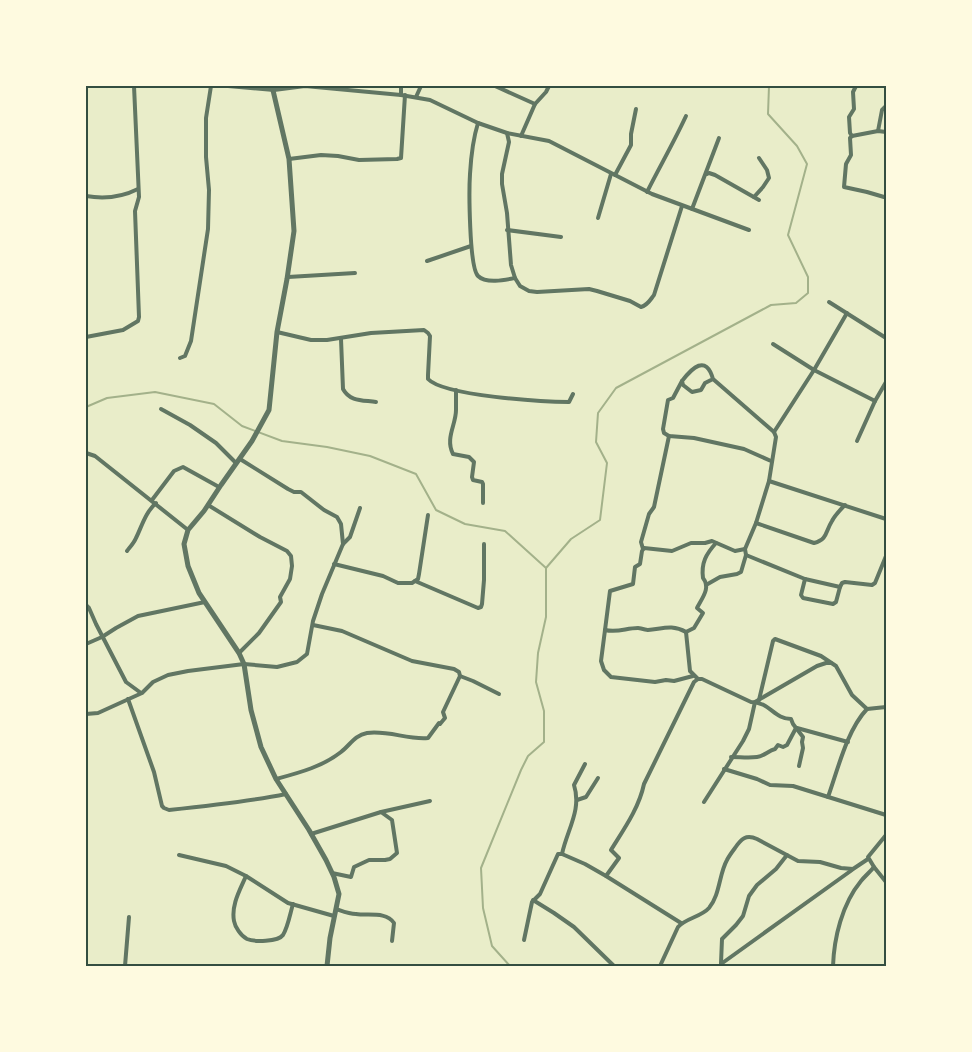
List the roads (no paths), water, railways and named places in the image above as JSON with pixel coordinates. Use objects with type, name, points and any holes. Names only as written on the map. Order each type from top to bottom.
[{"type":"street","points":[[86,337],[123,330],[138,321],[135,211],[139,197],[134,86]]},
{"type":"street","points":[[180,358],[185,356],[191,341],[207,243],[209,190],[206,118],[211,86]]},
{"type":"street","points":[[228,86],[335,87],[430,100],[478,123],[507,133],[549,141],[647,192],[749,230]]},
{"type":"street","points":[[289,159],[321,155],[359,160],[401,158],[403,95],[401,86]]},
{"type":"street","points":[[416,97],[421,86]]},
{"type":"street","points":[[495,86],[535,104]]},
{"type":"street","points":[[521,136],[535,104],[549,86]]},
{"type":"street","points":[[852,136],[849,117],[854,109],[852,92],[856,86]]},
{"type":"street","points":[[273,88],[289,159],[294,231],[288,277],[276,332],[269,410],[252,441],[188,530],[184,544],[188,566],[199,593],[244,664],[261,747],[276,779],[311,834],[332,873],[339,894],[327,966]]},
{"type":"street","points":[[878,132],[882,110],[886,106]]},
{"type":"street","points":[[598,218],[613,175],[631,146],[636,109]]},
{"type":"street","points":[[647,192],[686,116]]},
{"type":"street","points":[[478,123],[470,175],[471,246],[475,269],[480,277],[499,280],[515,278]]},
{"type":"street","points":[[852,136],[886,132]]},
{"type":"street","points":[[507,133],[509,142],[502,174],[511,265],[520,286],[529,291],[589,289],[644,306],[654,295],[682,206]]},
{"type":"street","points":[[852,136],[849,141],[850,155],[846,164],[844,187],[886,197]]},
{"type":"street","points":[[692,209],[719,138]]},
{"type":"street","points":[[754,197],[769,178],[759,158]]},
{"type":"street","points":[[706,174],[715,175],[759,200]]},
{"type":"street","points":[[86,196],[100,198],[130,193],[138,189]]},
{"type":"street","points":[[507,230],[561,237]]},
{"type":"street","points":[[427,261],[471,246]]},
{"type":"street","points":[[288,277],[355,273]]},
{"type":"street","points":[[829,302],[886,339]]},
{"type":"street","points":[[774,432],[847,313]]},
{"type":"street","points":[[276,332],[327,340],[371,333],[424,330],[430,336],[428,379],[433,383],[456,390],[540,402],[569,402],[573,394]]},
{"type":"street","points":[[341,339],[343,389],[346,396],[351,399],[376,402]]},
{"type":"street","points":[[773,344],[814,370],[875,401]]},
{"type":"street","points":[[706,585],[720,577],[740,573],[746,555],[745,549],[769,481],[776,437],[774,432],[713,379],[706,367],[698,366],[691,369],[673,398],[668,400],[664,434],[744,449],[771,461]]},
{"type":"street","points":[[682,381],[683,385],[692,392],[700,390],[705,383],[713,379]]},
{"type":"street","points":[[857,441],[886,382]]},
{"type":"street","points":[[456,390],[456,411],[449,447],[453,454],[469,457],[474,462],[472,477],[473,480],[483,484],[483,503]]},
{"type":"street","points":[[160,409],[190,425],[238,461],[294,492],[301,492],[337,517],[341,524],[343,544]]},
{"type":"street","points":[[669,436],[654,507],[649,514],[641,542],[643,549],[640,564],[635,567],[633,584],[610,591],[602,661],[604,670],[611,676],[655,682],[674,681],[693,676]]},
{"type":"street","points":[[86,453],[95,456],[188,530]]},
{"type":"street","points":[[127,551],[136,539],[154,502],[178,468],[183,467],[219,487]]},
{"type":"street","points":[[769,481],[886,519]]},
{"type":"street","points":[[208,505],[287,551],[291,556],[290,579],[280,597],[281,602],[259,633],[239,653]]},
{"type":"street","points":[[756,523],[814,543],[821,541],[826,535],[831,522],[844,505]]},
{"type":"street","points":[[86,714],[98,713],[142,693],[153,682],[168,675],[244,664],[277,667],[297,662],[307,654],[322,594],[343,544],[350,537],[360,508]]},
{"type":"street","points":[[334,564],[383,576],[398,583],[412,583],[418,579],[428,514]]},
{"type":"street","points":[[643,549],[672,551],[694,542],[712,541],[735,550],[745,549]]},
{"type":"street","points":[[686,632],[694,628],[703,613],[697,608],[705,594],[706,585],[702,578],[702,567],[706,553],[716,543]]},
{"type":"street","points":[[415,581],[478,608],[481,607],[484,544]]},
{"type":"street","points":[[746,555],[805,579],[840,586]]},
{"type":"street","points":[[805,579],[801,595],[803,598],[833,604],[836,602],[840,586],[845,582],[872,585],[875,583],[886,556]]},
{"type":"street","points":[[86,644],[138,616],[205,602]]},
{"type":"street","points":[[86,605],[126,682],[142,693]]},
{"type":"street","points":[[313,625],[342,631],[412,661],[454,669],[459,672],[460,676],[499,694]]},
{"type":"street","points":[[605,630],[614,632],[665,627],[686,632]]},
{"type":"street","points":[[686,632],[690,671],[693,676],[751,702],[757,701],[817,666],[832,663]]},
{"type":"street","points":[[704,802],[749,729],[774,639],[821,656],[836,666],[852,695],[867,709]]},
{"type":"street","points":[[276,779],[311,770],[341,752],[353,740],[366,733],[391,733],[428,738],[445,718],[443,712],[460,676]]},
{"type":"street","points":[[606,876],[619,858],[611,850],[628,823],[644,784],[694,682],[698,679]]},
{"type":"street","points":[[128,699],[164,808],[169,810],[253,801],[286,794]]},
{"type":"street","points":[[757,701],[771,708],[775,714],[791,719],[803,737],[799,766]]},
{"type":"street","points":[[828,797],[858,720],[867,709],[886,707]]},
{"type":"street","points":[[796,728],[848,742]]},
{"type":"street","points":[[732,757],[757,757],[778,746],[783,747],[787,745],[796,728]]},
{"type":"street","points":[[562,854],[577,800],[574,784],[585,764]]},
{"type":"street","points":[[724,770],[770,785],[793,786],[886,815]]},
{"type":"street","points":[[577,800],[586,797],[598,778]]},
{"type":"street","points":[[311,834],[381,812],[430,801]]},
{"type":"street","points":[[332,873],[351,877],[354,867],[369,860],[390,859],[397,853],[392,820],[381,812]]},
{"type":"street","points":[[721,965],[868,859],[886,835]]},
{"type":"street","points":[[660,966],[681,923],[693,919],[709,908],[726,861],[745,837],[751,836],[798,861],[820,862],[853,869]]},
{"type":"street","points":[[524,940],[533,900],[540,894],[558,854],[585,864],[681,923]]},
{"type":"street","points":[[179,855],[226,866],[288,903],[335,913],[384,915],[394,922],[392,941]]},
{"type":"street","points":[[721,965],[722,939],[742,916],[749,896],[757,885],[776,869],[787,855]]},
{"type":"street","points":[[868,859],[886,882]]},
{"type":"street","points":[[833,966],[834,950],[844,912],[860,882],[874,867]]},
{"type":"street","points":[[246,876],[236,900],[234,922],[240,933],[248,940],[273,941],[279,939],[283,934],[293,904]]},
{"type":"street","points":[[533,900],[574,927],[614,966]]},
{"type":"street","points":[[125,966],[129,917]]},
{"type":"waterway","points":[[510,966],[492,946],[483,908],[481,868],[521,770],[528,756],[544,742],[544,711],[536,682],[538,653],[546,617],[546,568],[571,539],[600,520],[607,463],[596,442],[598,413],[616,388],[771,305],[796,303],[808,293],[808,277],[788,235],[807,164],[797,146],[768,114],[769,86]]},
{"type":"waterway","points":[[86,407],[107,398],[155,392],[214,404],[242,426],[282,441],[370,456],[416,474],[436,510],[465,524],[505,531],[546,568]]}]
